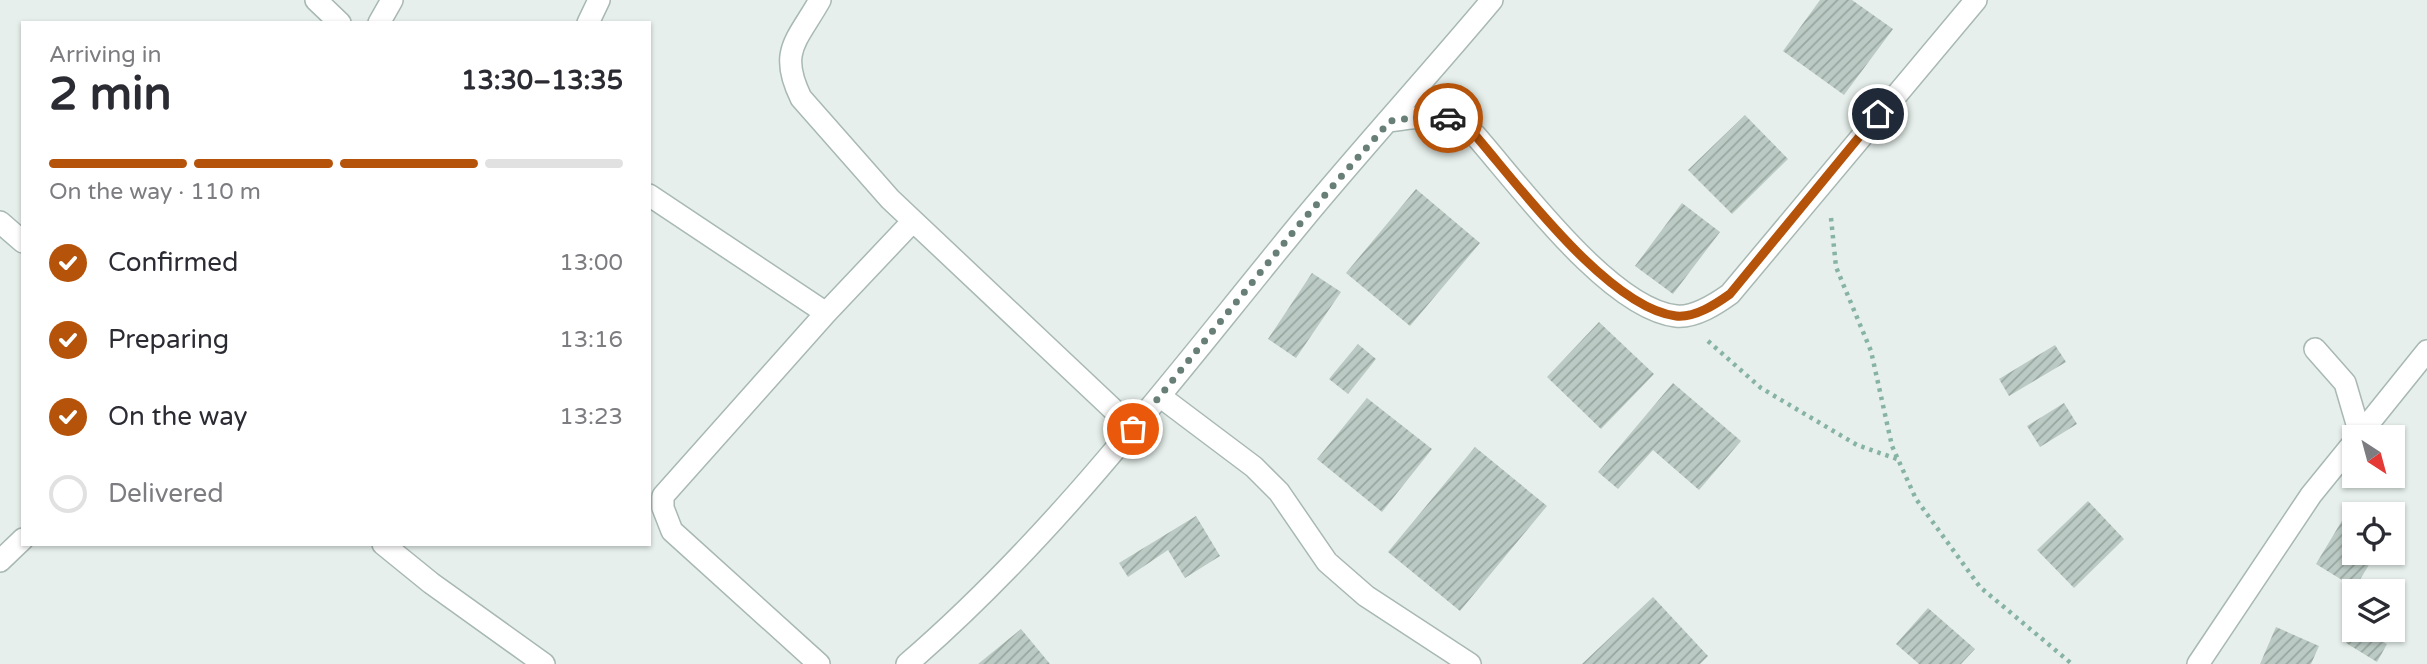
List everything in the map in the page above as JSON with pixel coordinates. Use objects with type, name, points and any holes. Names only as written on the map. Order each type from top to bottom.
[{"type":"street","points":[[316,0],[338,21]]},
{"type":"street","points":[[589,21],[599,0]]},
{"type":"street","points":[[820,0],[788,58],[791,78],[801,98],[890,199],[1133,429]]},
{"type":"street","points":[[907,664],[965,614],[1032,546],[1161,397],[1303,220],[1492,0]]},
{"type":"street","points":[[1390,121],[1427,116],[1448,118],[1475,135],[1601,278],[1642,305],[1677,316],[1698,312],[1730,294],[1976,0]]},
{"type":"street","points":[[651,196],[826,313]]},
{"type":"street","points":[[819,664],[672,531],[663,508],[663,496],[826,313],[914,221]]},
{"type":"street","points":[[0,222],[21,240]]},
{"type":"street","points":[[2315,349],[2345,383],[2354,425]]},
{"type":"street","points":[[2367,425],[2427,351]]},
{"type":"street","points":[[1161,397],[1263,475],[1279,492],[1327,562],[1366,596],[1470,664]]},
{"type":"street","points":[[2198,664],[2311,495],[2342,457]]},
{"type":"street","points":[[0,561],[21,541]]},
{"type":"street","points":[[385,546],[431,583],[544,664]]},
{"type":"path","points":[[1826,177],[1836,267],[1871,351],[1898,459],[1916,499],[1980,587],[2072,664]]},
{"type":"path","points":[[1677,316],[1761,388],[1857,445],[1898,459]]},
{"type":"building","points":[[1820,0],[1852,0],[1893,29],[1844,95],[1783,51]]},
{"type":"building","points":[[1745,115],[1788,159],[1732,214],[1688,170]]},
{"type":"building","points":[[1416,189],[1480,243],[1410,326],[1346,273]]},
{"type":"building","points":[[1682,203],[1720,232],[1673,294],[1635,266]]},
{"type":"building","points":[[1312,273],[1341,292],[1296,358],[1268,339]]},
{"type":"building","points":[[1599,322],[1654,374],[1601,429],[1547,377]]},
{"type":"building","points":[[1358,344],[1376,359],[1348,394],[1329,379]]},
{"type":"building","points":[[2055,345],[2066,362],[2009,396],[1999,379]]},
{"type":"building","points":[[1673,383],[1741,441],[1699,490],[1653,450],[1618,489],[1598,472]]},
{"type":"building","points":[[1367,398],[1432,449],[1382,512],[1317,459]]},
{"type":"building","points":[[2064,403],[2077,424],[2040,447],[2027,426]]},
{"type":"building","points":[[1475,447],[1547,506],[1460,611],[1388,552]]},
{"type":"building","points":[[2088,501],[2124,539],[2074,588],[2037,550]]},
{"type":"building","points":[[1196,516],[1220,556],[1185,578],[1168,550],[1128,577],[1119,563]]},
{"type":"building","points":[[2342,521],[2342,565],[2369,565],[2360,579],[2342,580],[2316,564]]},
{"type":"building","points":[[1653,597],[1708,656],[1700,664],[1582,664]]},
{"type":"building","points":[[1928,608],[1975,649],[1961,664],[1919,664],[1896,644]]},
{"type":"building","points":[[2276,627],[2319,646],[2311,664],[2260,664]]},
{"type":"building","points":[[1021,629],[1050,664],[978,664]]},
{"type":"building","points":[[2384,642],[2387,644],[2377,662],[2346,643]]},
{"type":"way so far","points":[[1133,429],[1303,220],[1390,121],[1427,116],[1448,118]]},
{"type":"route","points":[[1448,118],[1475,135],[1601,278],[1642,305],[1677,316],[1698,312],[1730,294],[1878,114]]}]
